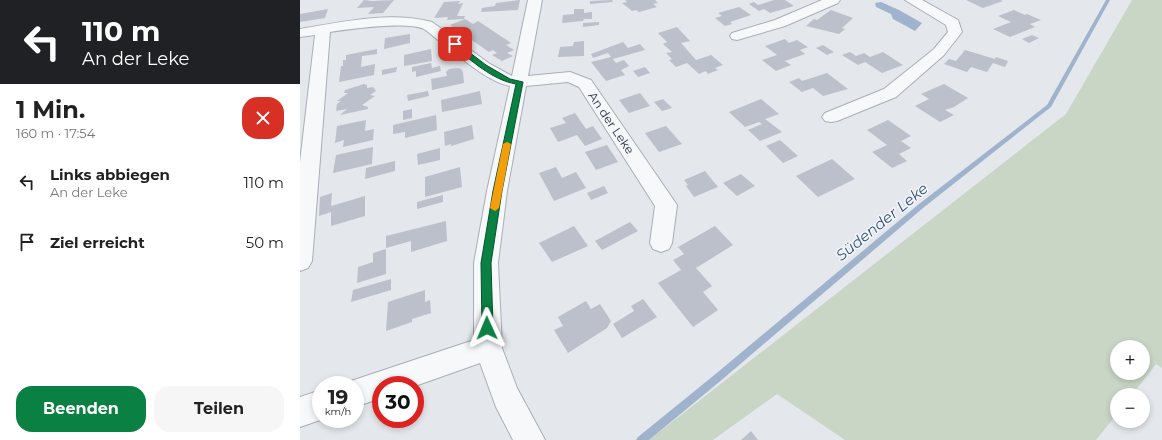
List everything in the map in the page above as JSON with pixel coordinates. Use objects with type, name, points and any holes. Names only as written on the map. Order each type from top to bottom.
[{"type":"street","points":[[530,440],[506,397],[488,348],[486,263],[497,191],[520,82],[535,0]]},
{"type":"street","points":[[737,36],[780,23],[833,0]]},
{"type":"street","points":[[831,117],[890,93],[939,52],[955,32],[952,23],[912,0]]},
{"type":"street","name":"An der Leke","points":[[300,33],[362,23],[400,22],[427,25],[484,66],[508,80],[520,82],[570,77],[585,84],[666,204],[661,243]]},
{"type":"street","points":[[300,261],[323,30]]},
{"type":"street","points":[[364,390],[488,348]]},
{"type":"street","points":[[300,412],[312,408]]},
{"type":"green space","points":[[1132,0],[1162,0],[1162,368],[1156,364],[1150,372],[1150,340],[1110,340],[1110,380],[1144,380],[1137,388],[1110,388],[1110,423],[1096,440],[845,440],[777,394],[713,440],[649,440],[1066,114]]},
{"type":"water","points":[[881,2],[922,23],[915,31],[893,19],[891,14],[876,7],[875,3]]},
{"type":"building","points":[[364,0],[394,0],[383,13],[368,14],[374,7],[357,8]]},
{"type":"building","points":[[520,0],[518,10],[481,12],[482,8],[495,6],[496,3]]},
{"type":"building","points":[[612,0],[613,2],[590,4],[590,1]]},
{"type":"building","points":[[625,0],[655,0],[658,3],[653,4],[657,7],[639,12],[636,10],[632,11],[622,3],[627,2]]},
{"type":"building","points":[[774,0],[785,0],[794,6],[770,13],[764,9],[759,11],[749,4],[754,2],[758,5]]},
{"type":"building","points":[[966,0],[1000,0],[1003,1],[983,8]]},
{"type":"building","points":[[460,1],[458,4],[463,3],[457,16],[465,16],[464,19],[447,20],[448,17],[434,18],[444,2]]},
{"type":"building","points":[[739,7],[751,15],[730,22],[732,24],[725,26],[715,18],[722,16],[718,13]]},
{"type":"building","points":[[328,9],[325,18],[300,22],[300,14]]},
{"type":"building","points":[[574,9],[584,9],[584,13],[592,12],[592,19],[562,23],[563,15],[574,14]]},
{"type":"building","points":[[831,10],[853,18],[842,28],[845,29],[839,34],[806,26],[814,19],[817,20]]},
{"type":"building","points":[[1014,10],[1041,20],[1030,24],[1035,27],[1010,37],[993,29],[1011,22],[998,16]]},
{"type":"building","points":[[465,19],[473,24],[478,21],[511,43],[506,45],[514,50],[507,53],[513,56],[502,61],[492,55],[497,53],[493,50],[489,52],[450,25]]},
{"type":"building","points":[[599,22],[599,25],[583,27],[583,23]]},
{"type":"building","points":[[677,27],[690,41],[681,43],[696,60],[711,55],[723,65],[715,68],[718,70],[708,74],[706,71],[699,74],[687,63],[676,67],[669,60],[672,59],[666,53],[672,52],[663,44],[667,42],[658,33]]},
{"type":"building","points":[[410,34],[410,43],[384,49],[385,38]]},
{"type":"building","points":[[1032,35],[1039,38],[1029,43],[1022,39]]},
{"type":"building","points":[[785,39],[789,43],[797,40],[808,47],[800,50],[805,54],[785,61],[791,65],[776,71],[762,60],[777,55],[765,46]]},
{"type":"building","points":[[584,41],[584,56],[558,57],[560,47],[573,46],[574,42]]},
{"type":"building","points":[[623,42],[628,48],[640,44],[645,50],[613,59],[616,63],[624,60],[629,66],[621,70],[625,75],[606,81],[591,62],[611,57],[608,53],[593,58],[591,54]]},
{"type":"building","points":[[823,45],[834,52],[827,55],[816,48]]},
{"type":"building","points":[[377,49],[377,54],[362,56],[361,67],[375,64],[374,75],[339,82],[341,66],[343,66],[343,60],[346,60],[346,55]]},
{"type":"building","points":[[431,49],[432,61],[404,66],[404,55]]},
{"type":"building","points":[[965,50],[995,59],[996,57],[1008,61],[1005,67],[993,63],[987,72],[971,67],[967,72],[944,64],[949,59],[956,61]]},
{"type":"building","points":[[850,52],[856,56],[864,53],[870,57],[883,52],[903,65],[882,73],[865,62],[858,65],[842,55]]},
{"type":"building","points":[[431,63],[432,68],[440,66],[441,71],[416,77],[416,71],[412,72],[412,67]]},
{"type":"building","points":[[397,67],[396,72],[382,75],[382,70]]},
{"type":"building","points":[[645,67],[650,73],[638,77],[633,71]]},
{"type":"building","points":[[458,68],[463,72],[464,83],[432,90],[431,79],[447,76],[446,72],[449,69]]},
{"type":"building","points":[[827,73],[848,89],[823,96],[813,88],[802,92],[789,82],[799,78],[802,81]]},
{"type":"building","points":[[364,84],[367,85],[367,88],[373,87],[376,91],[370,95],[375,96],[362,105],[368,107],[368,109],[340,115],[347,109],[336,111],[337,104],[341,101],[337,101],[348,93],[344,93],[345,90]]},
{"type":"building","points":[[944,84],[968,98],[954,107],[945,110],[954,115],[940,122],[915,106],[929,99],[921,94]]},
{"type":"building","points":[[428,91],[429,96],[408,101],[407,95]]},
{"type":"building","points":[[480,91],[482,104],[442,112],[441,100]]},
{"type":"building","points":[[640,93],[650,106],[629,113],[619,100]]},
{"type":"building","points":[[663,99],[672,108],[662,111],[654,102]]},
{"type":"building","points":[[761,99],[779,114],[765,119],[782,132],[760,141],[748,130],[762,124],[759,122],[745,127],[729,112]]},
{"type":"building","points":[[412,109],[412,118],[403,120],[403,111]]},
{"type":"building","points":[[575,113],[586,129],[593,126],[602,139],[585,146],[577,135],[558,142],[550,128],[566,123],[562,118]]},
{"type":"building","points":[[436,115],[437,130],[405,138],[405,132],[393,134],[393,125]]},
{"type":"building","points":[[366,120],[365,131],[374,129],[373,140],[343,147],[344,140],[335,143],[337,126]]},
{"type":"building","points":[[888,120],[911,136],[901,141],[911,148],[899,154],[907,161],[892,168],[872,152],[887,145],[867,130]]},
{"type":"building","points":[[472,125],[474,139],[451,146],[451,144],[445,146],[444,132]]},
{"type":"building","points":[[666,126],[682,144],[659,152],[645,133]]},
{"type":"building","points":[[780,140],[798,156],[783,163],[766,146]]},
{"type":"building","points":[[607,145],[618,162],[596,170],[585,152]]},
{"type":"building","points":[[373,147],[372,164],[333,173],[336,155]]},
{"type":"building","points":[[440,148],[440,160],[418,165],[417,154]]},
{"type":"building","points":[[832,159],[855,179],[818,197],[796,176]]},
{"type":"building","points":[[395,161],[395,171],[365,179],[366,168]]},
{"type":"building","points":[[460,167],[462,187],[425,197],[425,177]]},
{"type":"building","points":[[556,167],[562,178],[576,172],[586,188],[554,201],[539,173]]},
{"type":"building","points":[[705,171],[718,187],[694,197],[686,186],[688,185],[684,180]]},
{"type":"building","points":[[741,174],[755,186],[737,196],[723,183]]},
{"type":"building","points":[[604,186],[608,193],[591,200],[587,193]]},
{"type":"building","points":[[332,193],[331,206],[365,196],[365,216],[331,226],[331,212],[319,216],[320,197]]},
{"type":"building","points":[[443,195],[443,202],[417,209],[417,202]]},
{"type":"building","points":[[446,221],[447,241],[411,252],[411,241],[386,248],[386,236]]},
{"type":"building","points":[[630,222],[638,231],[602,250],[595,241]]},
{"type":"building","points":[[574,226],[588,246],[552,262],[539,243]]},
{"type":"building","points":[[715,226],[733,245],[696,268],[712,286],[703,292],[718,310],[693,327],[658,283],[681,270],[673,260],[684,254],[678,247]]},
{"type":"building","points":[[386,249],[386,274],[357,283],[358,267],[373,262],[373,253]]},
{"type":"building","points":[[391,279],[391,290],[351,302],[353,290]]},
{"type":"building","points":[[425,290],[425,302],[430,300],[431,313],[412,319],[412,322],[386,331],[388,302]]},
{"type":"building","points":[[643,299],[657,317],[622,338],[613,324],[634,311],[631,306]]},
{"type":"building","points":[[586,301],[591,309],[600,304],[611,321],[607,328],[568,353],[554,330],[563,326],[558,317]]},
{"type":"building","points":[[751,431],[758,440],[741,440]]},
{"type":"waterway","name":"Südender Leke","points":[[641,440],[721,375],[921,206],[1049,106],[1108,0]]},
{"type":"slow traffic","points":[[495,208],[507,144]]},
{"type":"route","points":[[455,44],[484,66],[508,80],[520,82],[497,191],[486,263],[487,328]]}]
